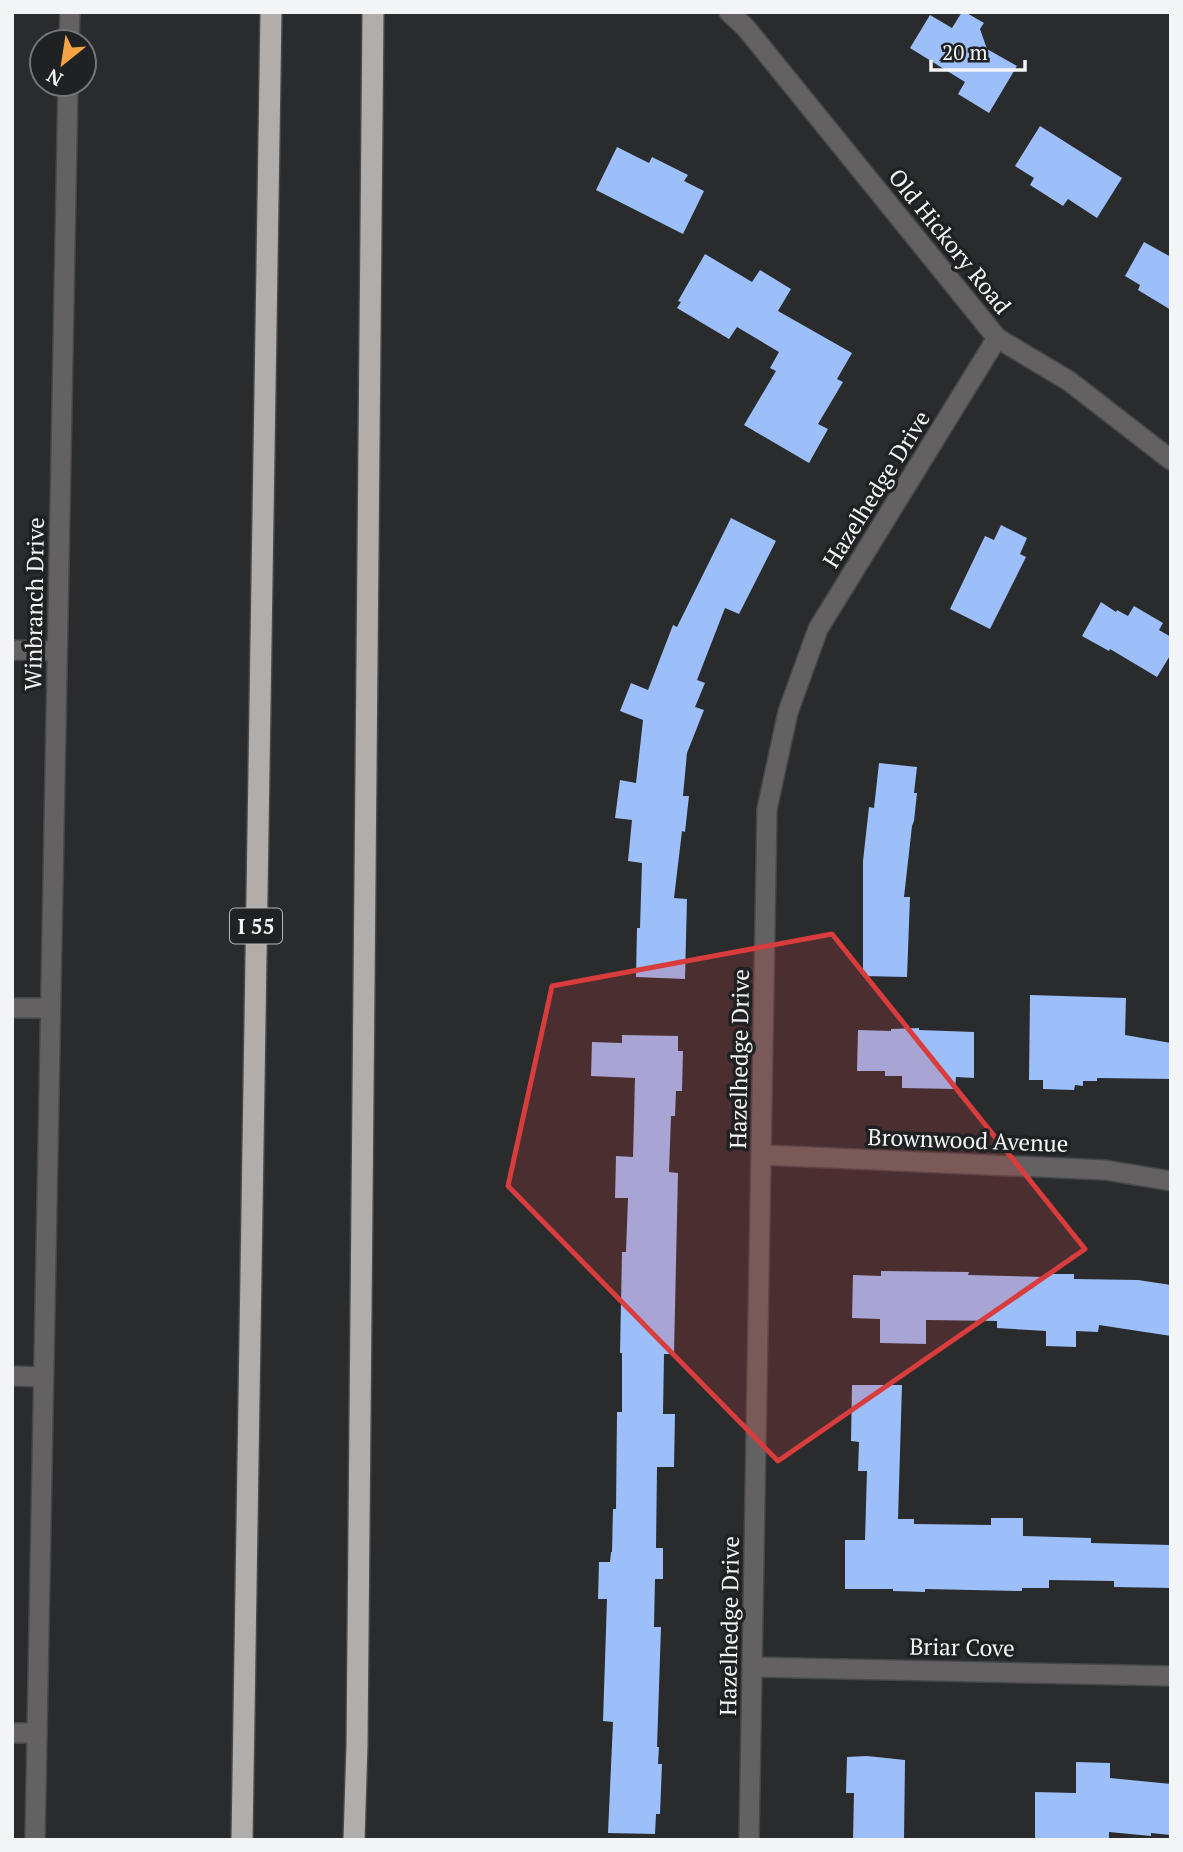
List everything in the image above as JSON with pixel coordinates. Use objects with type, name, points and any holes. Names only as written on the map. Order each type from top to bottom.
[{"type":"highway","name":"I 55","points":[[242,1840],[271,12]]},
{"type":"highway","points":[[354,1840],[373,12]]},
{"type":"street","name":"Old Hickory Road","points":[[729,12],[746,28],[997,338],[1069,381],[1171,460]]},
{"type":"street","name":"Winbranch Drive","points":[[35,1840],[68,98]]},
{"type":"street","name":"Hazelhedge Drive","points":[[749,1840],[767,809],[788,712],[818,629],[997,338]]},
{"type":"street","points":[[12,650],[57,651]]},
{"type":"street","points":[[12,1007],[50,1008]]},
{"type":"street","name":"Brownwood Avenue","points":[[762,1156],[1105,1170],[1171,1181]]},
{"type":"street","points":[[12,1376],[43,1377]]},
{"type":"street","name":"Briar Cove","points":[[752,1667],[1171,1676]]},
{"type":"street","points":[[12,1733],[37,1733]]},
{"type":"highlighted area","points":[[832,934],[1085,1249],[778,1461],[508,1186],[552,986]]},
{"type":"building","points":[[962,12],[984,23],[980,29],[987,49],[1017,66],[989,113],[958,94],[965,82],[910,48],[930,15],[952,28]]},
{"type":"building","points":[[1040,126],[1122,178],[1097,218],[1068,199],[1063,206],[1030,185],[1034,178],[1015,166]]},
{"type":"building","points":[[617,147],[649,163],[652,157],[688,175],[684,181],[704,191],[683,234],[596,190]]},
{"type":"building","points":[[1144,242],[1171,257],[1171,310],[1138,290],[1140,285],[1125,276]]},
{"type":"building","points":[[705,254],[752,282],[760,270],[791,289],[778,311],[852,353],[837,379],[843,382],[818,424],[828,429],[809,463],[744,425],[776,371],[770,368],[779,352],[737,327],[729,339],[677,308],[681,302],[678,301]]},
{"type":"building","points":[[731,518],[776,541],[739,614],[725,608],[697,680],[705,683],[695,707],[704,710],[687,753],[683,796],[689,796],[674,898],[687,899],[685,979],[636,977],[642,863],[628,861],[632,820],[615,818],[620,780],[636,783],[643,720],[620,711],[631,683],[648,690],[673,625],[677,627]]},
{"type":"building","points":[[1001,525],[1027,538],[1020,554],[1026,557],[990,629],[950,609],[985,536],[994,540]]},
{"type":"building","points":[[1101,602],[1128,616],[1134,606],[1163,623],[1159,630],[1171,637],[1171,654],[1157,677],[1082,636]]},
{"type":"building","points":[[879,763],[917,767],[914,793],[917,793],[904,897],[910,897],[907,977],[863,976],[863,861],[869,807],[874,808]]},
{"type":"building","points":[[1030,995],[1126,998],[1125,1035],[1171,1043],[1171,1079],[1097,1078],[1097,1081],[1083,1081],[1083,1086],[1075,1085],[1074,1090],[1043,1089],[1043,1080],[1029,1080]]},
{"type":"building","points":[[919,1028],[974,1032],[974,1078],[956,1077],[955,1089],[902,1088],[902,1076],[885,1076],[885,1071],[857,1071],[858,1030]]},
{"type":"building","points":[[622,1035],[678,1036],[678,1051],[683,1051],[682,1091],[676,1091],[675,1116],[671,1116],[669,1172],[678,1173],[674,1354],[664,1354],[663,1414],[675,1414],[674,1467],[657,1467],[656,1548],[663,1548],[663,1579],[655,1579],[654,1627],[661,1627],[657,1747],[658,1764],[662,1764],[660,1814],[656,1814],[655,1834],[608,1833],[613,1722],[603,1721],[607,1599],[598,1599],[599,1562],[610,1562],[613,1509],[616,1509],[617,1412],[622,1412],[622,1252],[626,1252],[628,1198],[615,1198],[616,1156],[633,1157],[635,1078],[591,1076],[592,1042],[622,1043]]},
{"type":"building","points":[[881,1271],[969,1272],[968,1275],[1044,1277],[1044,1274],[1074,1274],[1074,1279],[1138,1280],[1171,1285],[1171,1336],[1099,1325],[1098,1332],[1076,1331],[1076,1347],[1046,1346],[1046,1331],[997,1328],[997,1321],[926,1320],[926,1344],[880,1343],[880,1319],[852,1318],[853,1275],[881,1276]]},
{"type":"building","points":[[852,1385],[902,1385],[898,1519],[914,1519],[914,1524],[991,1525],[991,1518],[1023,1518],[1023,1536],[1091,1538],[1091,1543],[1171,1545],[1171,1588],[1114,1587],[1114,1581],[1049,1580],[1049,1588],[1022,1588],[1022,1591],[845,1589],[845,1540],[865,1540],[867,1471],[858,1471],[859,1442],[851,1441]]},
{"type":"building","points":[[847,1757],[905,1760],[904,1840],[853,1840],[854,1793],[846,1793]]},
{"type":"building","points":[[1076,1762],[1110,1763],[1110,1778],[1171,1784],[1171,1835],[1109,1832],[1109,1840],[1035,1840],[1035,1792],[1076,1793]]}]
